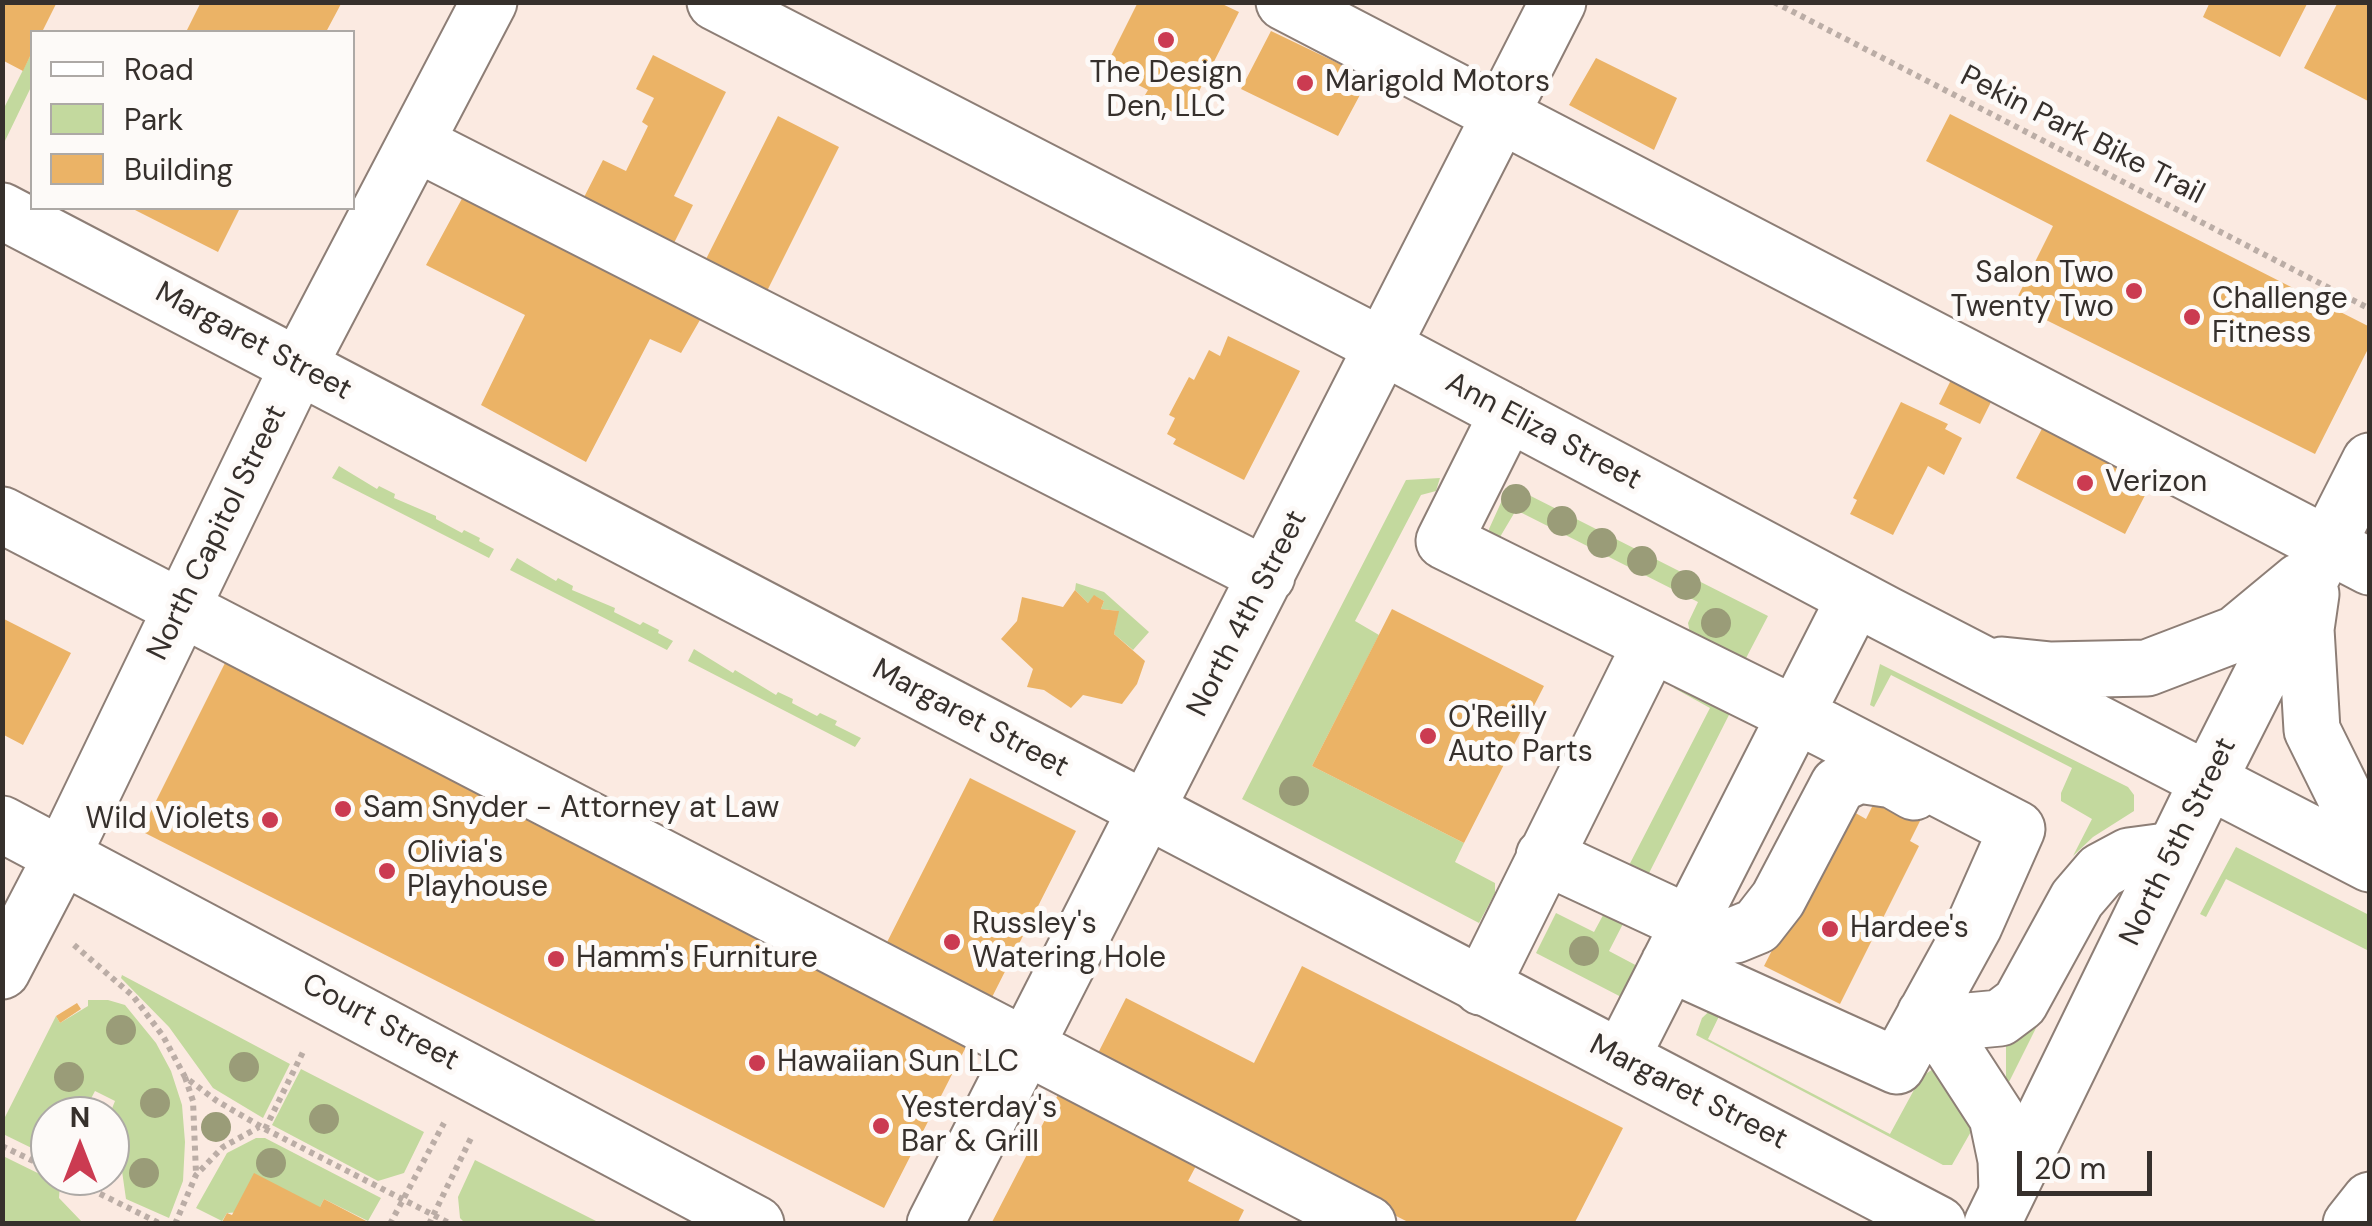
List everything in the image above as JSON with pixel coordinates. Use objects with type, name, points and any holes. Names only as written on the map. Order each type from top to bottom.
[{"type":"main road","name":"North Capitol Street","points":[[2,970],[300,366],[489,2]]},
{"type":"main road","name":"Ann Eliza Street","points":[[715,2],[1384,347],[1870,606],[2370,864]]},
{"type":"main road","points":[[1284,2],[2337,561]]},
{"type":"main road","name":"North 4th Street","points":[[935,1224],[1558,2]]},
{"type":"main road","points":[[416,143],[1267,576]]},
{"type":"main road","name":"Margaret Street","points":[[2,212],[1938,1224]]},
{"type":"main road","points":[[1508,413],[1444,541],[2016,829],[1974,926],[1897,1066],[1694,951],[1544,856]]},
{"type":"main road","name":"North 5th Street","points":[[2000,1208],[2208,781],[2337,561],[2370,461]]},
{"type":"main road","points":[[2,516],[1368,1224]]},
{"type":"main road","points":[[1982,662],[2051,670],[2147,668],[2236,634],[2337,561]]},
{"type":"main road","points":[[2337,561],[2306,628],[2312,730],[2358,823],[2370,834]]},
{"type":"main road","points":[[1637,1066],[1870,606]]},
{"type":"main road","points":[[1480,987],[1651,644]]},
{"type":"main road","points":[[1694,951],[1757,926],[1785,886],[1838,786],[1859,775],[1893,780],[1961,821],[1980,838],[1985,871],[1974,926]]},
{"type":"main road","name":"Court Street","points":[[2,824],[756,1224]]},
{"type":"main road","points":[[1924,1014],[1968,1021],[2000,1018],[2020,1003],[2077,898],[2101,871],[2129,856],[2174,850]]},
{"type":"main road","points":[[1924,1014],[1947,1040],[1997,1117],[2006,1160],[2000,1208]]},
{"type":"main road","points":[[2351,1224],[2370,1200]]},
{"type":"path","name":"Pekin Park Bike Trail","points":[[1774,2],[2370,309]]},
{"type":"path","points":[[74,945],[133,996],[163,1036],[185,1077],[193,1101],[196,1174],[177,1223]]},
{"type":"path","points":[[196,1174],[238,1135],[263,1128],[304,1052]]},
{"type":"path","points":[[185,1077],[263,1128],[451,1224]]},
{"type":"path","points":[[390,1224],[444,1123]]},
{"type":"path","points":[[429,1224],[471,1138]]},
{"type":"path","points":[[2,1146],[30,1159]]},
{"type":"path","points":[[105,1196],[162,1224]]},
{"type":"green space","points":[[30,56],[30,89],[3,145],[3,110]]},
{"type":"green space","points":[[339,466],[462,533],[464,530],[480,538],[494,549],[489,558],[332,478]]},
{"type":"green space","points":[[1440,478],[1436,491],[1421,495],[1355,621],[1379,635],[1312,766],[1464,843],[1455,862],[1495,883],[1495,893],[1479,923],[1242,799],[1406,480]]},
{"type":"green space","points":[[1509,485],[1768,616],[1744,662],[1690,633],[1688,623],[1698,602],[1516,510],[1500,537],[1490,535],[1489,529]]},
{"type":"green space","points":[[517,558],[556,581],[558,578],[573,586],[572,590],[615,608],[614,612],[659,630],[673,641],[667,650],[510,570]]},
{"type":"green space","points":[[1076,583],[1104,592],[1149,632],[1133,650],[1114,634],[1118,611],[1101,609],[1104,601],[1095,596],[1088,603],[1075,590]]},
{"type":"green space","points":[[694,649],[776,695],[778,692],[793,699],[792,703],[817,716],[820,713],[837,721],[835,725],[861,738],[855,747],[688,661]]},
{"type":"green space","points":[[1880,664],[2128,787],[2134,795],[2134,811],[2093,837],[2073,856],[2092,819],[2061,801],[2072,768],[1891,675],[1874,707],[1870,705]]},
{"type":"green space","points":[[1678,679],[1733,707],[1643,885],[1624,875],[1710,708],[1674,688]]},
{"type":"green space","points":[[2236,847],[2369,915],[2369,951],[2226,879],[2206,917],[2200,914]]},
{"type":"green space","points":[[1608,906],[1627,916],[1609,951],[1643,969],[1627,1000],[1536,953],[1556,913],[1594,932]]},
{"type":"green space","points":[[122,975],[290,1064],[263,1118],[213,1088],[169,1027]]},
{"type":"green space","points":[[2054,992],[2006,1088],[2006,1033]]},
{"type":"green space","points":[[88,1000],[125,1005],[156,1043],[171,1071],[182,1105],[185,1142],[183,1181],[169,1218],[126,1199],[130,1196],[130,1096],[105,1096],[95,1091],[92,1096],[30,1096],[30,1147],[3,1134],[2,1123],[56,1016],[60,1023],[88,1006]]},
{"type":"green space","points":[[1718,1003],[1724,1006],[1708,1039],[1890,1134],[1921,1077],[1933,1069],[1977,1121],[1952,1165],[1943,1165],[1696,1035],[1702,1018]]},
{"type":"green space","points":[[301,1069],[424,1132],[404,1173],[378,1181],[272,1125]]},
{"type":"green space","points":[[256,1138],[265,1138],[381,1198],[368,1221],[324,1199],[320,1207],[227,1213],[222,1221],[196,1208],[227,1153]]},
{"type":"green space","points":[[3,1156],[30,1169],[30,1196],[59,1196],[83,1223],[3,1223]]},
{"type":"green space","points":[[475,1160],[600,1223],[465,1223],[460,1218],[458,1197]]},
{"type":"building","points":[[2,2],[57,2],[43,30],[30,30],[30,56],[23,71],[2,60]]},
{"type":"building","points":[[201,2],[342,2],[327,30],[187,30]]},
{"type":"building","points":[[1138,2],[1218,2],[1239,12],[1186,117],[1142,100],[1148,90],[1105,68]]},
{"type":"building","points":[[2210,2],[2308,2],[2280,57],[2203,17]]},
{"type":"building","points":[[2338,2],[2370,2],[2370,102],[2304,68]]},
{"type":"building","points":[[1271,31],[1369,78],[1338,136],[1241,89]]},
{"type":"building","points":[[653,55],[726,92],[674,196],[693,205],[668,255],[578,209],[603,160],[626,171],[648,126],[642,122],[654,98],[636,89]]},
{"type":"building","points":[[1596,58],[1677,98],[1654,150],[1569,105]]},
{"type":"building","points":[[1950,114],[2370,327],[2370,345],[2315,454],[2014,304],[2053,226],[1926,161]]},
{"type":"building","points":[[778,116],[839,147],[760,305],[699,273]]},
{"type":"building","points":[[471,182],[708,306],[681,353],[650,339],[586,462],[481,405],[525,315],[426,265]]},
{"type":"building","points":[[135,210],[239,210],[218,252]]},
{"type":"building","points":[[1228,336],[1300,371],[1244,480],[1173,444],[1176,439],[1167,434],[1175,418],[1169,415],[1189,377],[1194,380],[1209,350],[1220,356]]},
{"type":"building","points":[[1959,364],[2000,384],[1980,424],[1939,404]]},
{"type":"building","points":[[1901,402],[1948,424],[1945,429],[1962,438],[1944,475],[1928,466],[1893,535],[1850,514],[1857,500],[1853,498]]},
{"type":"building","points":[[2045,423],[2155,476],[2125,534],[2016,478]]},
{"type":"building","points":[[1075,590],[1088,603],[1094,595],[1104,601],[1101,609],[1119,611],[1114,634],[1145,661],[1137,684],[1122,704],[1083,695],[1071,708],[1044,690],[1027,687],[1033,669],[1001,639],[1017,621],[1022,597],[1063,607]]},
{"type":"building","points":[[1392,609],[1544,686],[1464,843],[1312,766]]},
{"type":"building","points":[[2,618],[71,653],[23,745],[2,734]]},
{"type":"building","points":[[233,647],[971,1037],[884,1208],[141,831]]},
{"type":"building","points":[[970,778],[1076,831],[984,1013],[878,960]]},
{"type":"building","name":"Hardee's","points":[[1877,797],[1921,819],[1910,841],[1919,846],[1840,1004],[1764,966],[1845,807],[1866,819]]},
{"type":"building","points":[[1302,966],[1623,1128],[1574,1224],[1412,1224],[1093,1063],[1126,998],[1254,1063]]},
{"type":"building","points":[[77,1003],[81,1009],[60,1023],[56,1016]]},
{"type":"building","points":[[1064,1083],[1206,1147],[1188,1181],[1244,1210],[1237,1224],[991,1224]]},
{"type":"building","points":[[254,1173],[320,1207],[324,1199],[372,1224],[221,1224],[227,1213],[232,1215]]},
{"type":"place","name":"The Design Den, LLC","points":[[1166,40]]},
{"type":"place","name":"Marigold Motors","points":[[1305,83]]},
{"type":"place","name":"Salon Two Twenty Two","points":[[2134,291]]},
{"type":"place","name":"Challenge Fitness","points":[[2192,317]]},
{"type":"place","name":"Verizon","points":[[2085,483]]},
{"type":"place","name":"O'Reilly Auto Parts","points":[[1428,736]]},
{"type":"place","name":"Sam Snyder - Attorney at Law","points":[[343,809]]},
{"type":"place","name":"Wild Violets","points":[[270,820]]},
{"type":"place","name":"Olivia's Playhouse","points":[[387,871]]},
{"type":"place","name":"Hardee's","points":[[1830,929]]},
{"type":"place","name":"Russley's Watering Hole","points":[[952,942]]},
{"type":"place","name":"Hamm's Furniture","points":[[556,959]]},
{"type":"place","name":"Hawaiian Sun LLC","points":[[757,1063]]},
{"type":"place","name":"Yesterday's Bar & Grill","points":[[881,1126]]}]
